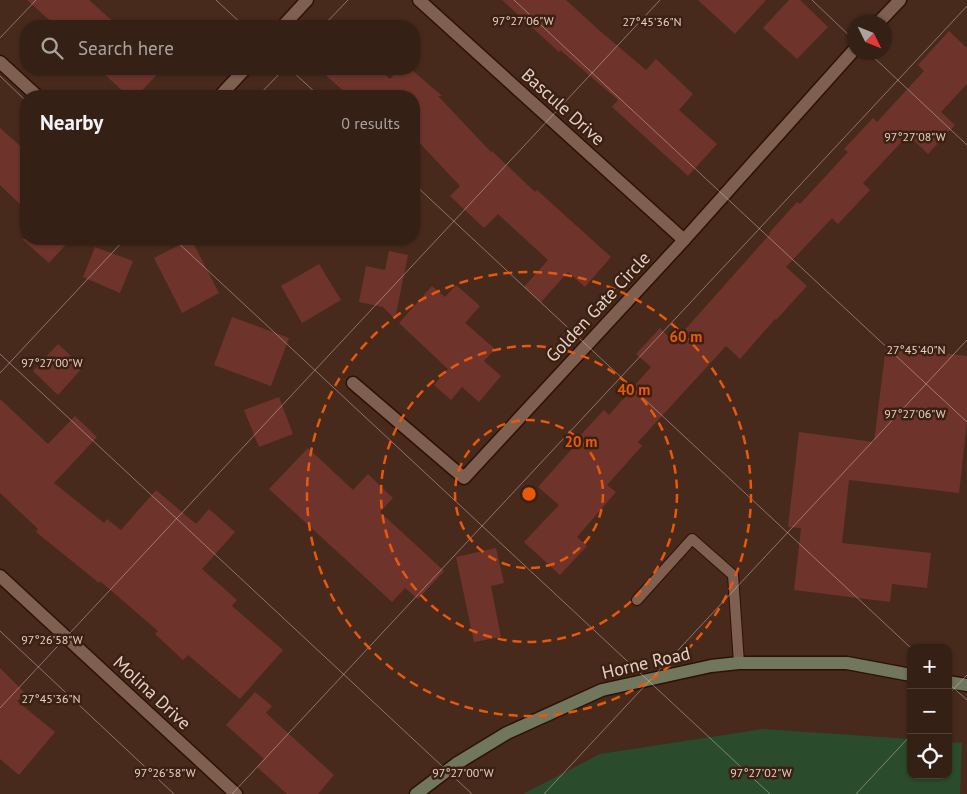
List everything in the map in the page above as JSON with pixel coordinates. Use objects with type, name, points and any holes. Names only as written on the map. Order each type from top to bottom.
[{"type":"main road","name":"Horne Road","points":[[416,794],[456,764],[507,733],[602,690],[711,666],[739,663],[847,663],[907,674]]},
{"type":"main road","points":[[952,683],[967,685]]},
{"type":"street","points":[[289,20],[307,0]]},
{"type":"street","name":"Bascule Drive","points":[[419,0],[684,240]]},
{"type":"street","points":[[884,15],[894,2]]},
{"type":"street","name":"Golden Gate Circle","points":[[353,383],[464,478],[684,240],[847,58]]},
{"type":"street","points":[[0,62],[30,90]]},
{"type":"street","points":[[226,90],[239,75]]},
{"type":"street","name":"Molina Drive","points":[[0,576],[236,794]]},
{"type":"lane","points":[[638,600],[692,539],[732,576],[739,663]]},
{"type":"green space","points":[[763,729],[907,739],[907,779],[952,779],[952,742],[962,743],[960,794],[523,794],[600,754]]},
{"type":"building","points":[[27,0],[89,0],[111,20],[49,20]]},
{"type":"building","points":[[502,0],[566,0],[646,70],[656,59],[693,94],[679,110],[717,144],[688,176],[612,107],[618,100],[560,50],[559,52]]},
{"type":"building","points":[[698,0],[766,0],[735,34]]},
{"type":"building","points":[[789,0],[800,0],[828,27],[797,59],[763,28]]},
{"type":"building","points":[[949,31],[967,48],[967,84],[941,112],[955,125],[928,154],[908,135],[863,183],[870,190],[838,224],[832,218],[786,267],[807,286],[740,359],[726,346],[638,442],[642,446],[607,485],[616,492],[577,537],[587,546],[560,575],[524,542],[559,505],[538,487],[578,442],[576,440],[604,410],[609,415],[651,367],[636,354],[660,328],[674,342],[797,202],[800,204],[848,152],[844,149],[873,118],[877,122],[924,71],[918,65]]},
{"type":"building","points":[[105,75],[156,75],[143,90],[122,90]]},
{"type":"building","points":[[326,75],[386,75],[390,79],[394,75],[418,75],[442,96],[438,96],[491,152],[535,192],[537,190],[611,257],[585,287],[568,272],[541,302],[524,287],[548,260],[498,214],[484,228],[450,196],[460,186],[420,143],[420,90],[342,90]]},
{"type":"building","points":[[0,128],[20,146],[20,204],[0,185]]},
{"type":"building","points":[[29,245],[66,245],[49,263]]},
{"type":"building","points":[[179,245],[194,245],[219,293],[182,313],[154,258]]},
{"type":"building","points":[[95,247],[133,261],[120,293],[83,277]]},
{"type":"building","points":[[389,251],[408,255],[395,319],[383,307],[359,302],[366,266],[385,270]]},
{"type":"building","points":[[319,264],[341,300],[302,323],[281,286]]},
{"type":"building","points":[[456,285],[480,306],[465,323],[495,349],[484,361],[501,376],[479,402],[462,387],[451,400],[434,385],[448,369],[399,323],[432,286],[445,297]]},
{"type":"building","points":[[232,317],[289,338],[271,386],[214,365]]},
{"type":"building","points":[[58,344],[83,367],[58,395],[33,371]]},
{"type":"building","points":[[886,346],[967,356],[967,422],[959,493],[849,480],[842,543],[931,553],[927,588],[892,584],[890,602],[794,590],[801,528],[788,527],[799,432],[874,442]]},
{"type":"building","points":[[279,397],[293,434],[259,447],[244,410]]},
{"type":"building","points":[[0,399],[48,444],[75,416],[97,437],[54,483],[104,523],[107,519],[121,530],[156,490],[196,524],[209,509],[235,532],[202,569],[237,600],[232,606],[283,650],[240,699],[188,655],[183,660],[155,634],[158,631],[100,581],[99,583],[36,532],[38,529],[0,493]]},
{"type":"building","points":[[308,448],[353,490],[368,474],[393,498],[380,512],[444,571],[418,599],[405,588],[392,602],[269,489]]},
{"type":"building","points":[[496,548],[504,583],[491,586],[501,637],[474,642],[456,557]]},
{"type":"building","points":[[0,668],[25,693],[17,701],[55,732],[19,775],[0,759]]},
{"type":"building","points":[[255,692],[272,706],[266,713],[334,775],[318,794],[287,794],[257,767],[264,759],[226,725]]}]
